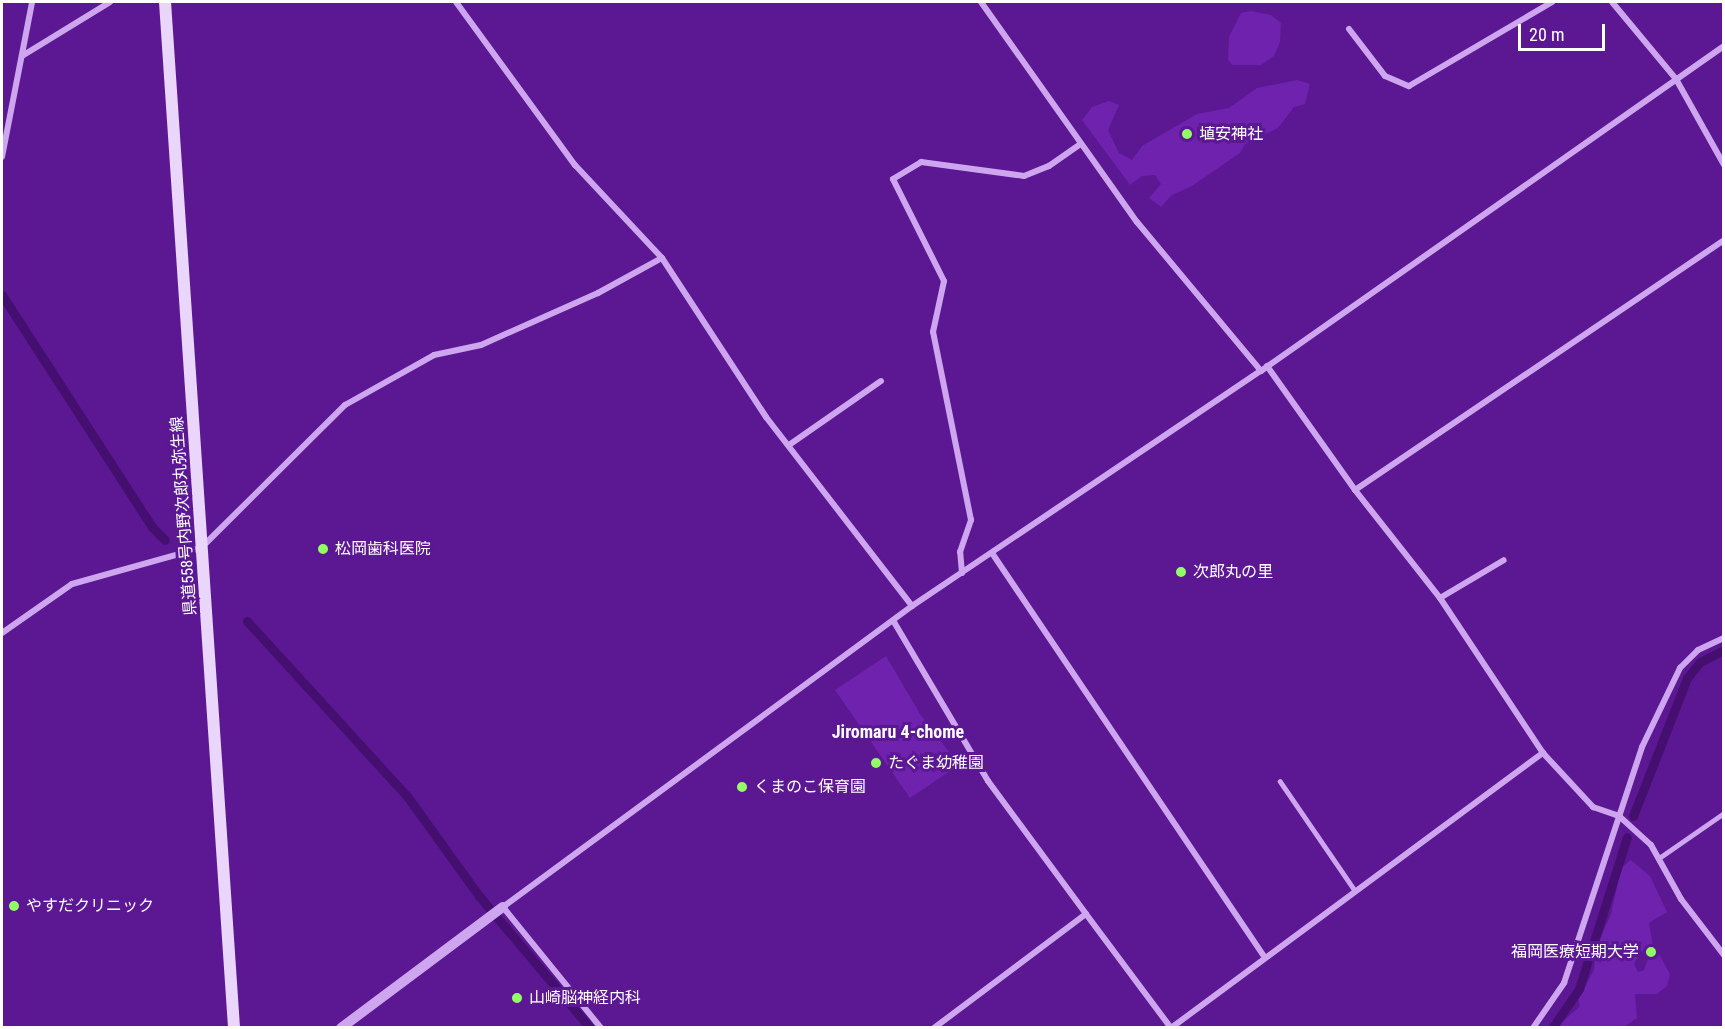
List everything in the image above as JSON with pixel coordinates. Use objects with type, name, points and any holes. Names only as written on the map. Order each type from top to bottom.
[{"type":"main road","name":"県道558号内野次郎丸弥生線","points":[[165,2],[234,1028]]},
{"type":"street","points":[[2,157],[32,2]]},
{"type":"street","points":[[22,56],[110,2]]},
{"type":"street","points":[[456,2],[576,165],[662,258],[766,417],[912,606]]},
{"type":"street","points":[[981,2],[1137,222],[1261,372]]},
{"type":"street","points":[[1349,29],[1385,76],[1409,87],[1552,2]]},
{"type":"street","points":[[1612,2],[1676,79],[1724,165]]},
{"type":"street","points":[[341,1028],[894,622],[912,606],[1261,372],[1724,46]]},
{"type":"street","points":[[962,573],[960,552],[971,520],[933,332],[944,281],[893,179],[921,162],[1024,176],[1049,166],[1080,144]]},
{"type":"street","points":[[1355,490],[1724,240]]},
{"type":"street","points":[[2,633],[72,584],[201,548],[345,405],[434,355],[481,345],[598,293],[662,258]]},
{"type":"street","points":[[1267,366],[1355,490],[1440,598],[1543,753],[1593,807],[1619,816],[1651,845],[1681,898],[1724,955]]},
{"type":"street","points":[[789,445],[881,381]]},
{"type":"street","points":[[992,553],[1264,957]]},
{"type":"street","points":[[1440,598],[1504,560]]},
{"type":"street","points":[[894,622],[988,781],[1171,1028],[1354,889],[1543,753]]},
{"type":"street","points":[[1533,1028],[1564,983],[1642,747],[1680,668],[1698,650],[1724,638]]},
{"type":"street","points":[[503,907],[601,1028]]},
{"type":"street","points":[[934,1028],[1086,914]]},
{"type":"lane","points":[[1280,781],[1354,889]]},
{"type":"lane","points":[[1659,858],[1724,813]]},
{"type":"shaded area","points":[[1251,11],[1271,15],[1281,23],[1280,42],[1274,56],[1261,65],[1232,65],[1228,59],[1229,37],[1241,13]]},
{"type":"shaded area","points":[[1297,80],[1310,84],[1305,104],[1294,107],[1278,128],[1245,144],[1240,153],[1192,186],[1172,195],[1161,207],[1149,198],[1161,184],[1155,175],[1142,176],[1130,185],[1082,120],[1092,107],[1109,101],[1119,105],[1108,130],[1119,153],[1132,160],[1142,146],[1197,114],[1229,108],[1257,88]]},
{"type":"shaded area","points":[[886,656],[920,714],[959,765],[910,798],[835,690]]},
{"type":"shaded area","points":[[1631,860],[1650,876],[1667,912],[1649,923],[1653,947],[1640,952],[1634,964],[1638,972],[1644,970],[1648,959],[1659,954],[1670,974],[1667,986],[1657,994],[1635,994],[1637,1018],[1624,1027],[1557,1027],[1580,1006],[1578,999],[1594,970],[1596,948],[1611,914],[1621,868]]},
{"type":"waterway","points":[[2,295],[152,527],[165,540]]},
{"type":"waterway","points":[[247,621],[407,796],[479,896],[590,1028]]},
{"type":"waterway","points":[[1633,816],[1687,678],[1700,662],[1724,650]]},
{"type":"waterway","points":[[1552,1028],[1579,989],[1627,837]]},
{"type":"place","name":"埴安神社","points":[[1187,134]]},
{"type":"place","name":"松岡歯科医院","points":[[323,549]]},
{"type":"place","name":"次郎丸の里","points":[[1181,572]]},
{"type":"place","name":"たぐま幼稚園","points":[[876,763]]},
{"type":"place","name":"くまのこ保育園","points":[[742,787]]},
{"type":"place","name":"やすだクリニック","points":[[14,906]]},
{"type":"place","name":"福岡医療短期大学","points":[[1651,952]]},
{"type":"place","name":"山崎脳神経内科","points":[[517,998]]},
{"type":"district","name":"Jiromaru 4-chome","points":[[898,732]]}]
